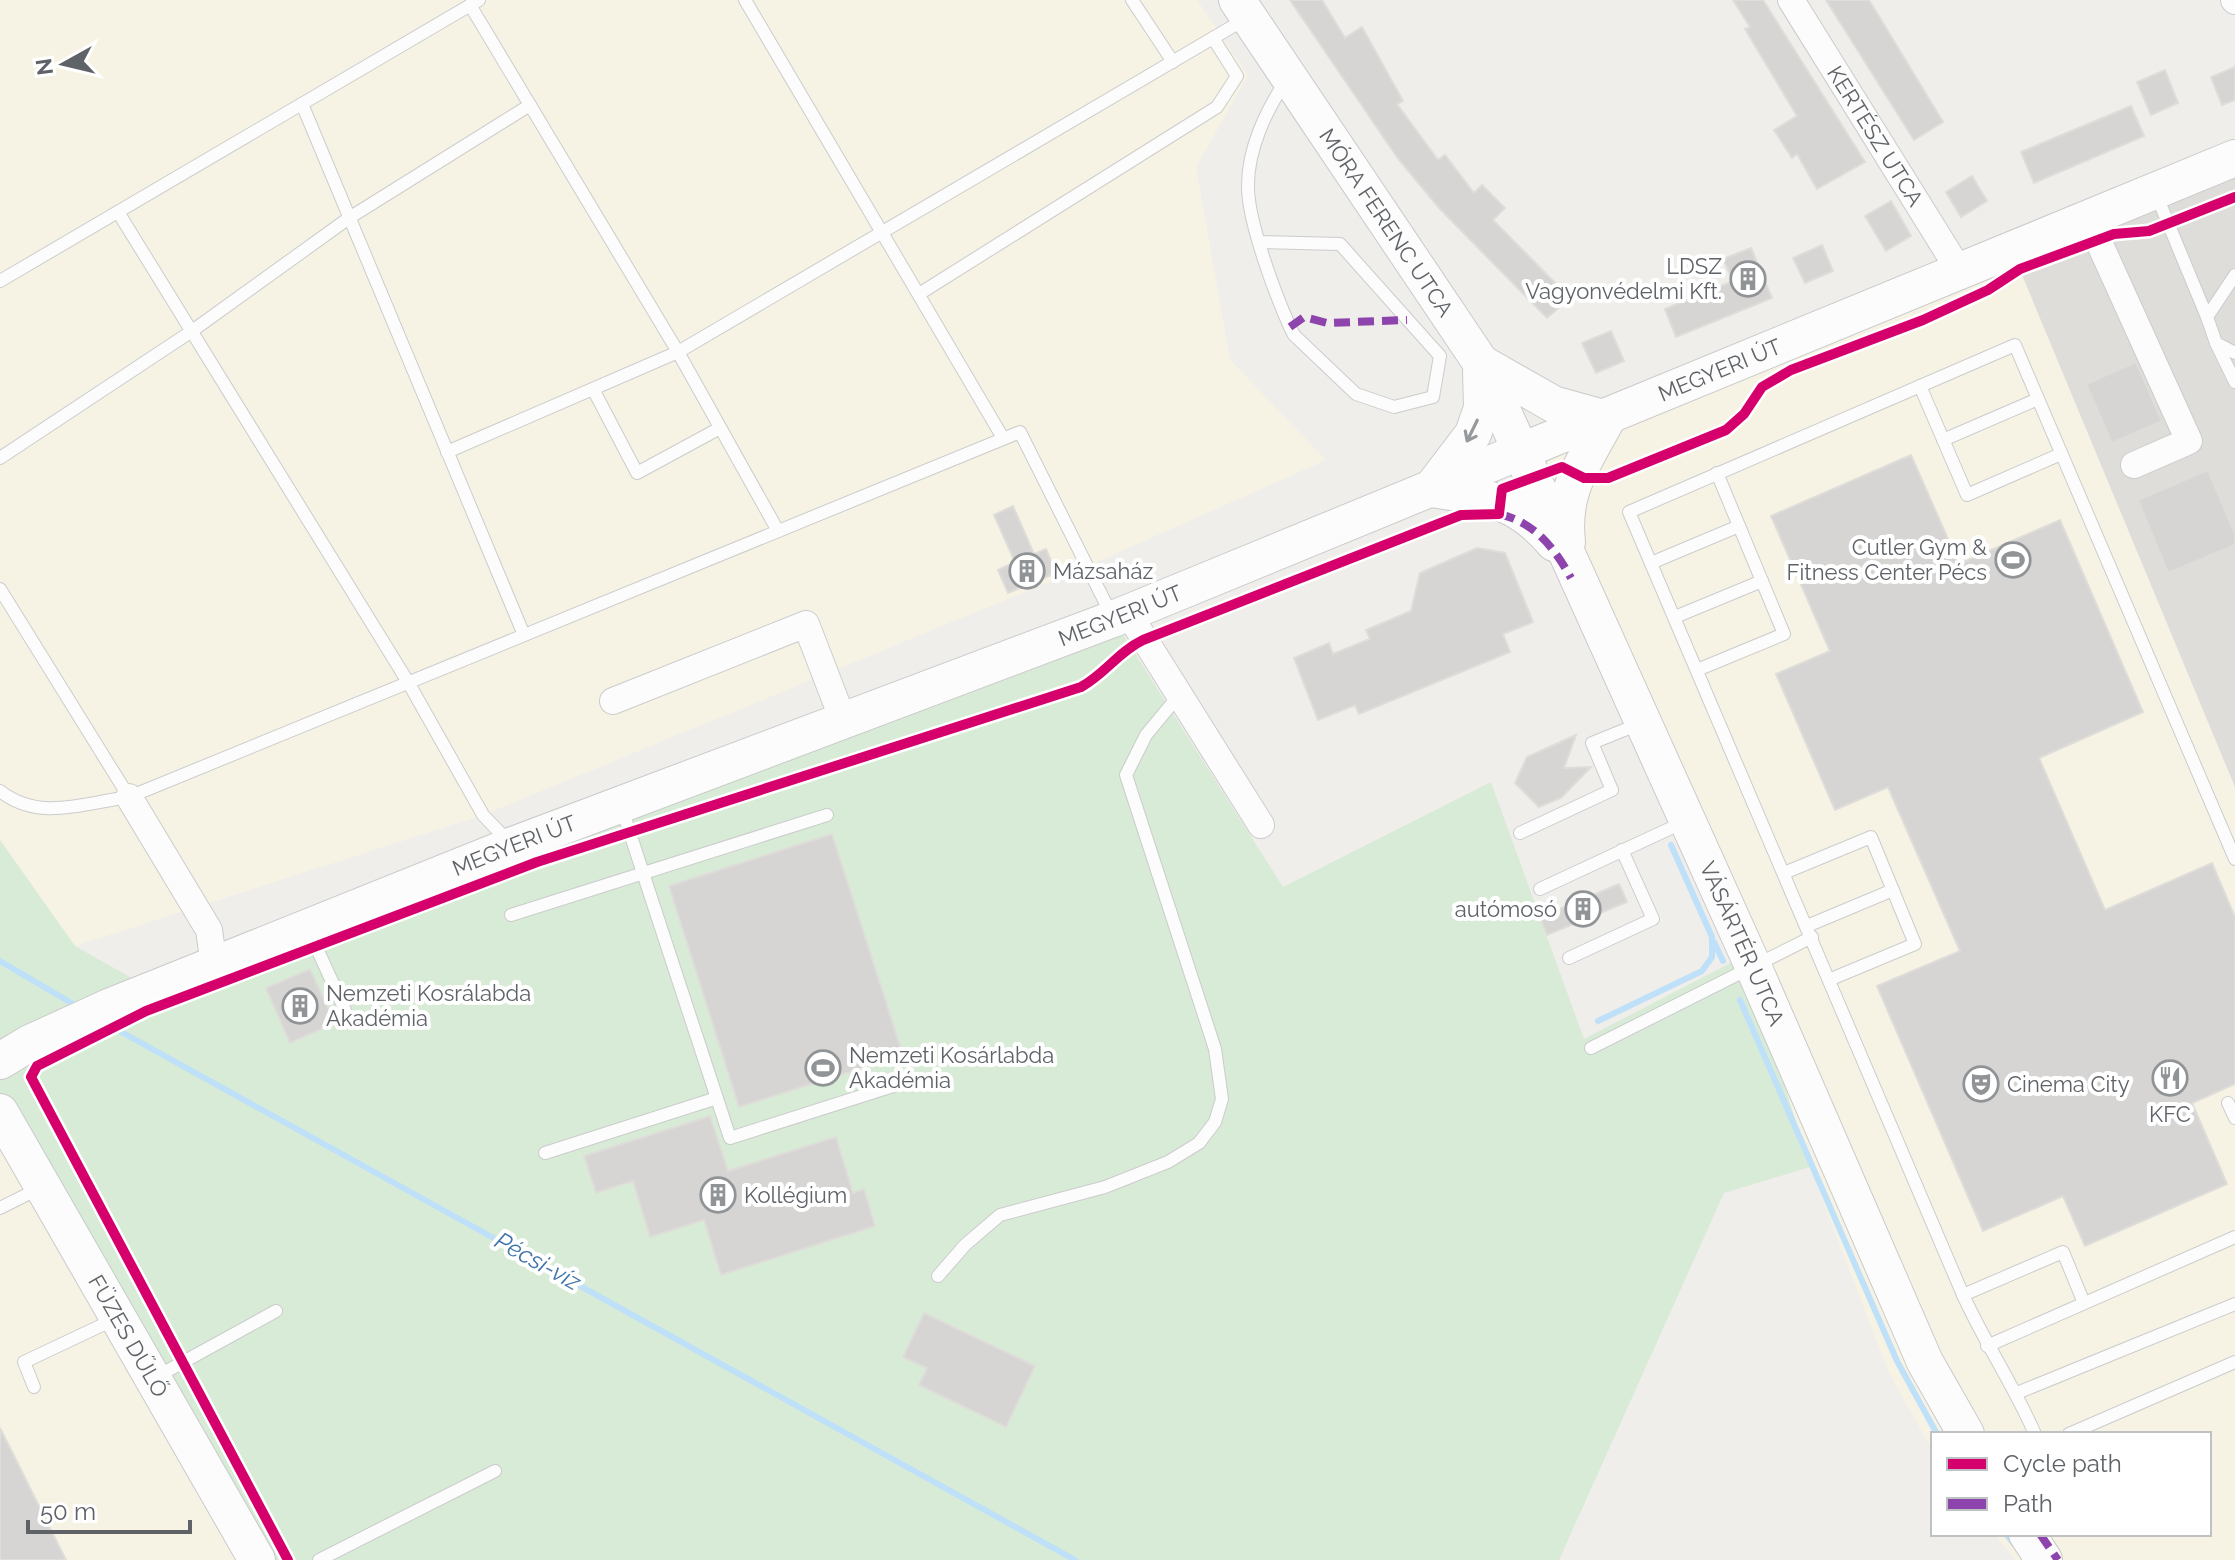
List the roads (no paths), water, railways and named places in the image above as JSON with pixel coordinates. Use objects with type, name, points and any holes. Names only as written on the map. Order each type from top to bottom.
[{"type":"street","name":"KERTÉSZ UTCA","points":[[1791,0],[1959,270]]},
{"type":"street","name":"MÓRA FERENC UTCA","points":[[1243,8],[1481,363],[1522,452]]},
{"type":"street","name":"MEGYERI ÚT","points":[[15,1052],[109,1007],[513,845],[1120,616],[1607,419],[1959,270],[2235,158]]},
{"type":"street","points":[[2088,218],[2189,441],[2134,465]]},
{"type":"street","points":[[1481,363],[1553,404],[1607,419],[1570,491],[1564,514],[1568,559]]},
{"type":"street","points":[[1481,363],[1482,408],[1473,434],[1431,489],[1500,502],[1531,516],[1568,559]]},
{"type":"street","name":"VÁSÁRTÉR UTCA","points":[[1522,452],[1753,966],[1925,1362],[1965,1432]]},
{"type":"street","points":[[1120,616],[1180,694],[1261,825]]},
{"type":"street","points":[[613,701],[806,624],[843,720]]},
{"type":"street","points":[[129,797],[209,930],[214,965]]},
{"type":"street","points":[[1,1115],[15,1052]]},
{"type":"street","name":"FÜZES DŰLŐ","points":[[1,1115],[45,1185],[257,1560]]},
{"type":"street","points":[[2028,1536],[2044,1560]]},
{"type":"lane","points":[[745,0],[1003,438]]},
{"type":"lane","points":[[1132,0],[1173,62]]},
{"type":"lane","points":[[0,281],[475,2],[530,105],[678,352],[778,531]]},
{"type":"lane","points":[[447,452],[678,352],[1213,38],[1243,8]]},
{"type":"lane","points":[[919,294],[1217,107],[1237,76],[1213,38]]},
{"type":"lane","points":[[1260,242],[1340,244],[1440,356],[1433,397],[1394,407],[1356,394],[1294,335],[1276,296],[1260,242],[1247,185],[1257,137],[1274,97],[1290,75]]},
{"type":"lane","points":[[302,104],[524,635]]},
{"type":"lane","points":[[0,458],[192,331],[349,218],[530,105]]},
{"type":"lane","points":[[2155,191],[2216,343],[2235,382]]},
{"type":"lane","points":[[118,212],[408,682],[483,815],[513,845]]},
{"type":"lane","points":[[2207,317],[2235,275]]},
{"type":"lane","points":[[2216,343],[2235,353]]},
{"type":"lane","points":[[2034,1432],[2017,1393],[1987,1346],[1963,1295],[1831,979],[1629,512],[2015,345],[2235,859]]},
{"type":"lane","points":[[1920,386],[1967,495],[2061,454]]},
{"type":"lane","points":[[593,389],[637,473],[720,428]]},
{"type":"lane","points":[[1943,440],[2038,399]]},
{"type":"lane","points":[[0,791],[15,803],[41,810],[129,797],[1020,432],[1120,616]]},
{"type":"lane","points":[[1697,670],[1784,634],[1717,473]]},
{"type":"lane","points":[[1651,563],[1739,526]]},
{"type":"lane","points":[[1675,617],[1762,581]]},
{"type":"lane","points":[[0,589],[129,797]]},
{"type":"lane","points":[[938,1276],[965,1245],[1000,1215],[1105,1187],[1168,1162],[1199,1143],[1215,1122],[1222,1099],[1215,1049],[1126,775],[1146,735],[1180,694]]},
{"type":"lane","points":[[1520,833],[1612,790],[1592,743],[1642,722]]},
{"type":"lane","points":[[620,805],[730,1138],[893,1086]]},
{"type":"lane","points":[[511,915],[827,815]]},
{"type":"lane","points":[[1540,889],[1687,821]]},
{"type":"lane","points":[[1784,873],[1871,837],[1915,944],[1831,979]]},
{"type":"lane","points":[[1569,958],[1653,919],[1622,850]]},
{"type":"lane","points":[[1591,1048],[1753,966],[1810,931],[1893,890]]},
{"type":"lane","points":[[307,928],[345,1010]]},
{"type":"lane","points":[[545,1153],[717,1098]]},
{"type":"lane","points":[[2228,1103],[2235,1118]]},
{"type":"lane","points":[[0,1208],[45,1185]]},
{"type":"lane","points":[[1987,1346],[2235,1237]]},
{"type":"lane","points":[[1963,1295],[2063,1252],[2084,1303]]},
{"type":"lane","points":[[2017,1393],[2235,1304]]},
{"type":"lane","points":[[154,1378],[276,1311]]},
{"type":"lane","points":[[34,1387],[24,1362],[119,1317]]},
{"type":"lane","points":[[2074,1432],[2235,1362]]},
{"type":"lane","points":[[319,1560],[495,1471]]},
{"type":"waterway","points":[[1598,1021],[1702,971],[1712,957],[1712,937],[1671,845]]},
{"type":"waterway","points":[[1714,942],[1723,961]]},
{"type":"waterway","name":"Pécsi-víz","points":[[0,961],[80,1008]]},
{"type":"waterway","points":[[1740,1000],[1897,1361],[1936,1432]]},
{"type":"waterway","name":"Pécsi-víz","points":[[107,1024],[1075,1560]]},
{"type":"waterway","points":[[2008,1536],[2015,1545]]},
{"type":"place","name":"LDSZ Vagyonvédelmi Kft.","points":[[1748,279]]},
{"type":"place","name":"Cutler Gym & Fitness Center Pécs","points":[[2013,560]]},
{"type":"place","name":"Mázsaház","points":[[1027,571]]},
{"type":"place","name":"autómosó","points":[[1583,909]]},
{"type":"place","name":"Nemzeti Kosrálabda Akadémia","points":[[300,1006]]},
{"type":"place","name":"Nemzeti Kosárlabda Akadémia","points":[[823,1068]]},
{"type":"place","name":"KFC","points":[[2170,1078]]},
{"type":"place","name":"Cinema City","points":[[1981,1084]]},
{"type":"place","name":"Kollégium","points":[[718,1195]]}]
